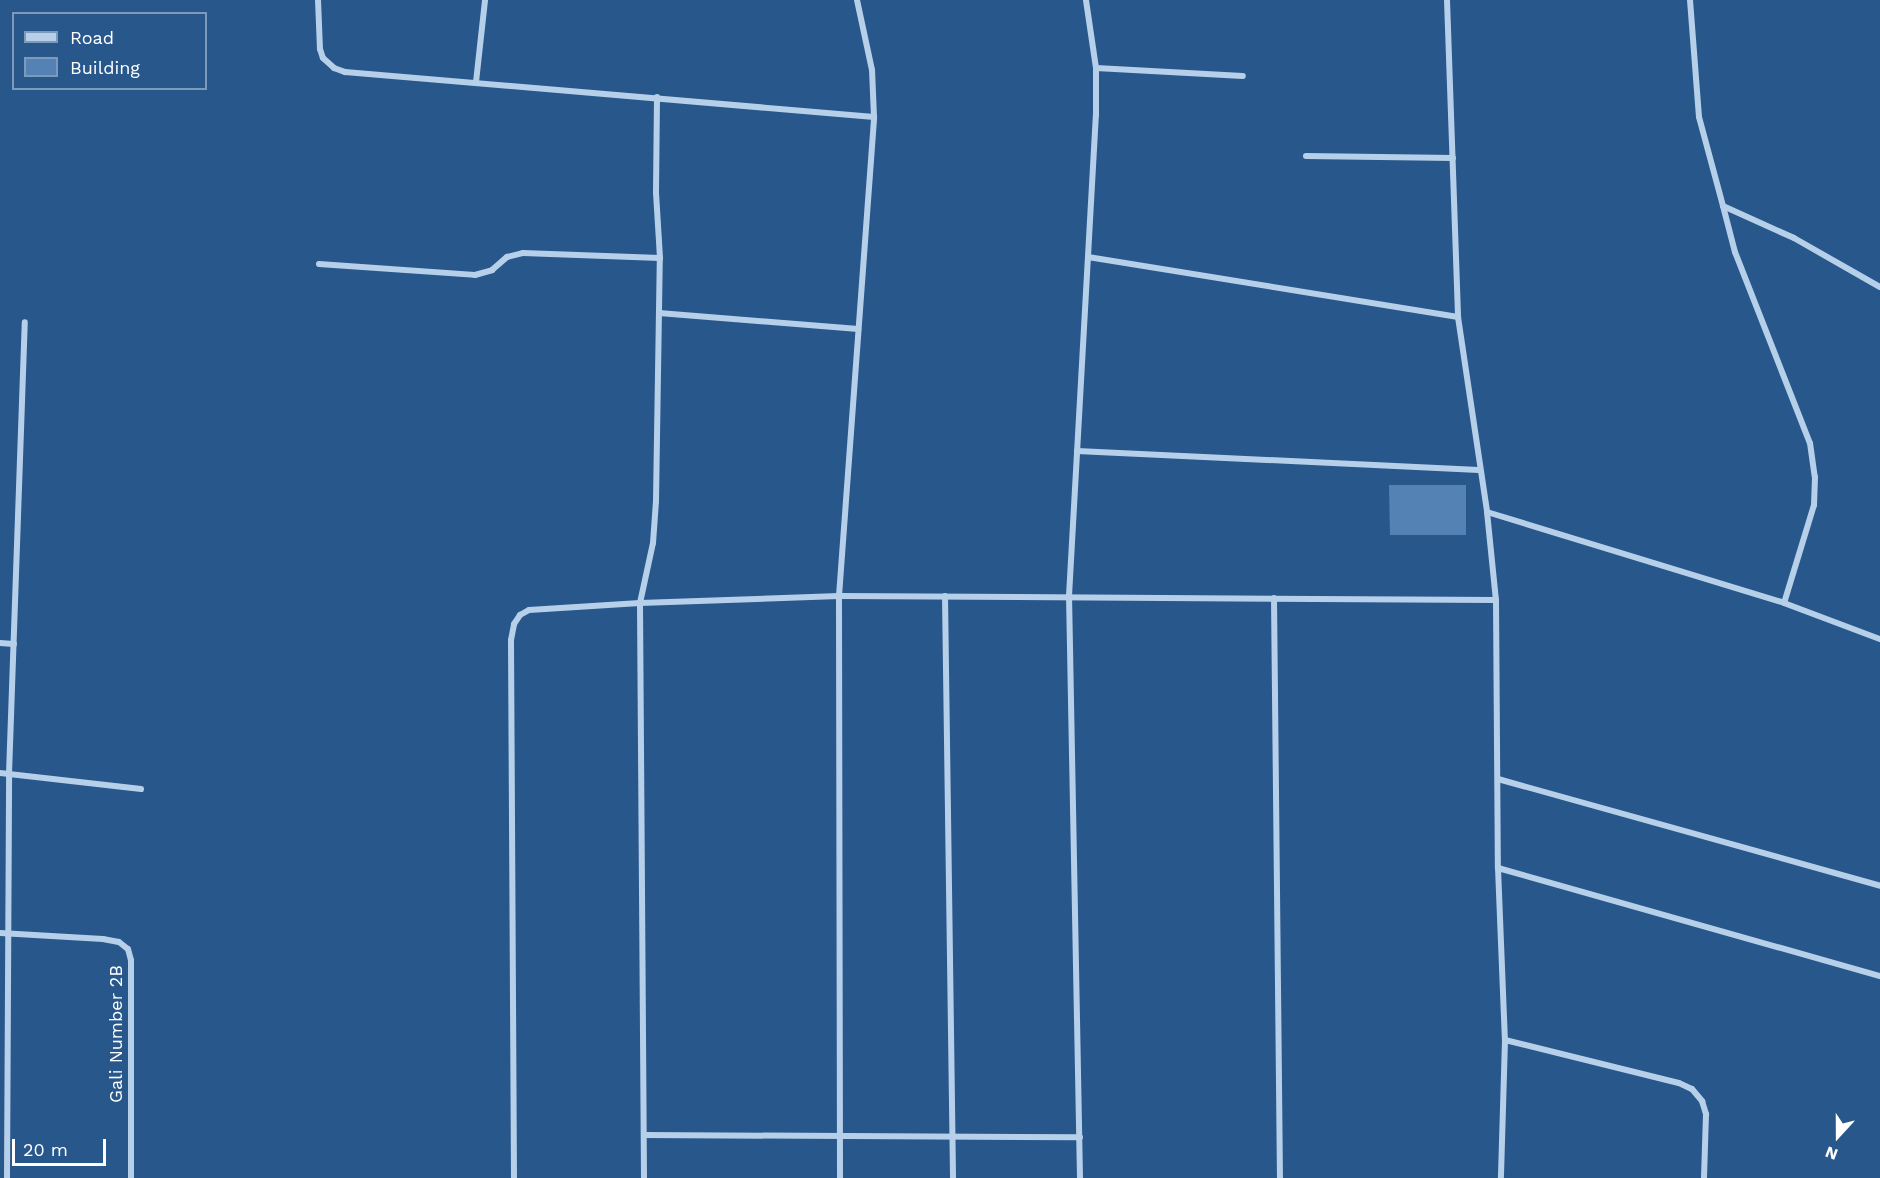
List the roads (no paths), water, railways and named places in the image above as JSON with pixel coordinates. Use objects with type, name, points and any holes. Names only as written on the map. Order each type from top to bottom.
[{"type":"street","points":[[318,0],[320,49],[323,58],[334,68],[345,72],[874,117]]},
{"type":"street","points":[[476,82],[485,0]]},
{"type":"street","points":[[840,1178],[839,596],[874,117],[872,70],[857,0]]},
{"type":"street","points":[[1080,1178],[1070,596],[1096,68],[1086,0]]},
{"type":"street","points":[[1447,0],[1458,317],[1487,512],[1496,600],[1498,868],[1505,1040],[1501,1178]]},
{"type":"street","points":[[1690,0],[1700,117],[1735,252],[1810,443],[1812,454],[1815,477],[1814,505],[1784,603]]},
{"type":"street","points":[[1096,68],[1243,76]]},
{"type":"street","points":[[644,1178],[640,603],[653,543],[656,501],[660,258],[656,192],[657,97]]},
{"type":"street","points":[[1306,156],[1453,158]]},
{"type":"street","points":[[1723,206],[1794,238],[1880,287]]},
{"type":"street","points":[[319,264],[475,275],[492,270],[507,257],[524,253],[660,258]]},
{"type":"street","points":[[1088,257],[1458,317]]},
{"type":"street","points":[[659,313],[858,328]]},
{"type":"street","points":[[7,1178],[11,933],[9,774],[25,322]]},
{"type":"street","points":[[1077,451],[1479,470]]},
{"type":"street","points":[[1487,512],[1784,603],[1880,639]]},
{"type":"street","points":[[514,1178],[511,640],[514,624],[520,615],[529,610],[640,603],[839,596],[1496,600]]},
{"type":"street","points":[[945,596],[953,1178]]},
{"type":"street","points":[[1274,598],[1280,1178]]},
{"type":"street","points":[[0,643],[14,644]]},
{"type":"street","points":[[0,773],[141,789]]},
{"type":"street","points":[[1498,779],[1880,886]]},
{"type":"street","points":[[1498,868],[1880,976]]},
{"type":"street","name":"Gali Number 2B","points":[[0,933],[103,939],[119,942],[128,949],[131,960],[131,1178]]},
{"type":"street","points":[[1505,1040],[1679,1083],[1692,1089],[1701,1101],[1706,1114],[1704,1178]]},
{"type":"street","points":[[644,1135],[1080,1137]]}]
